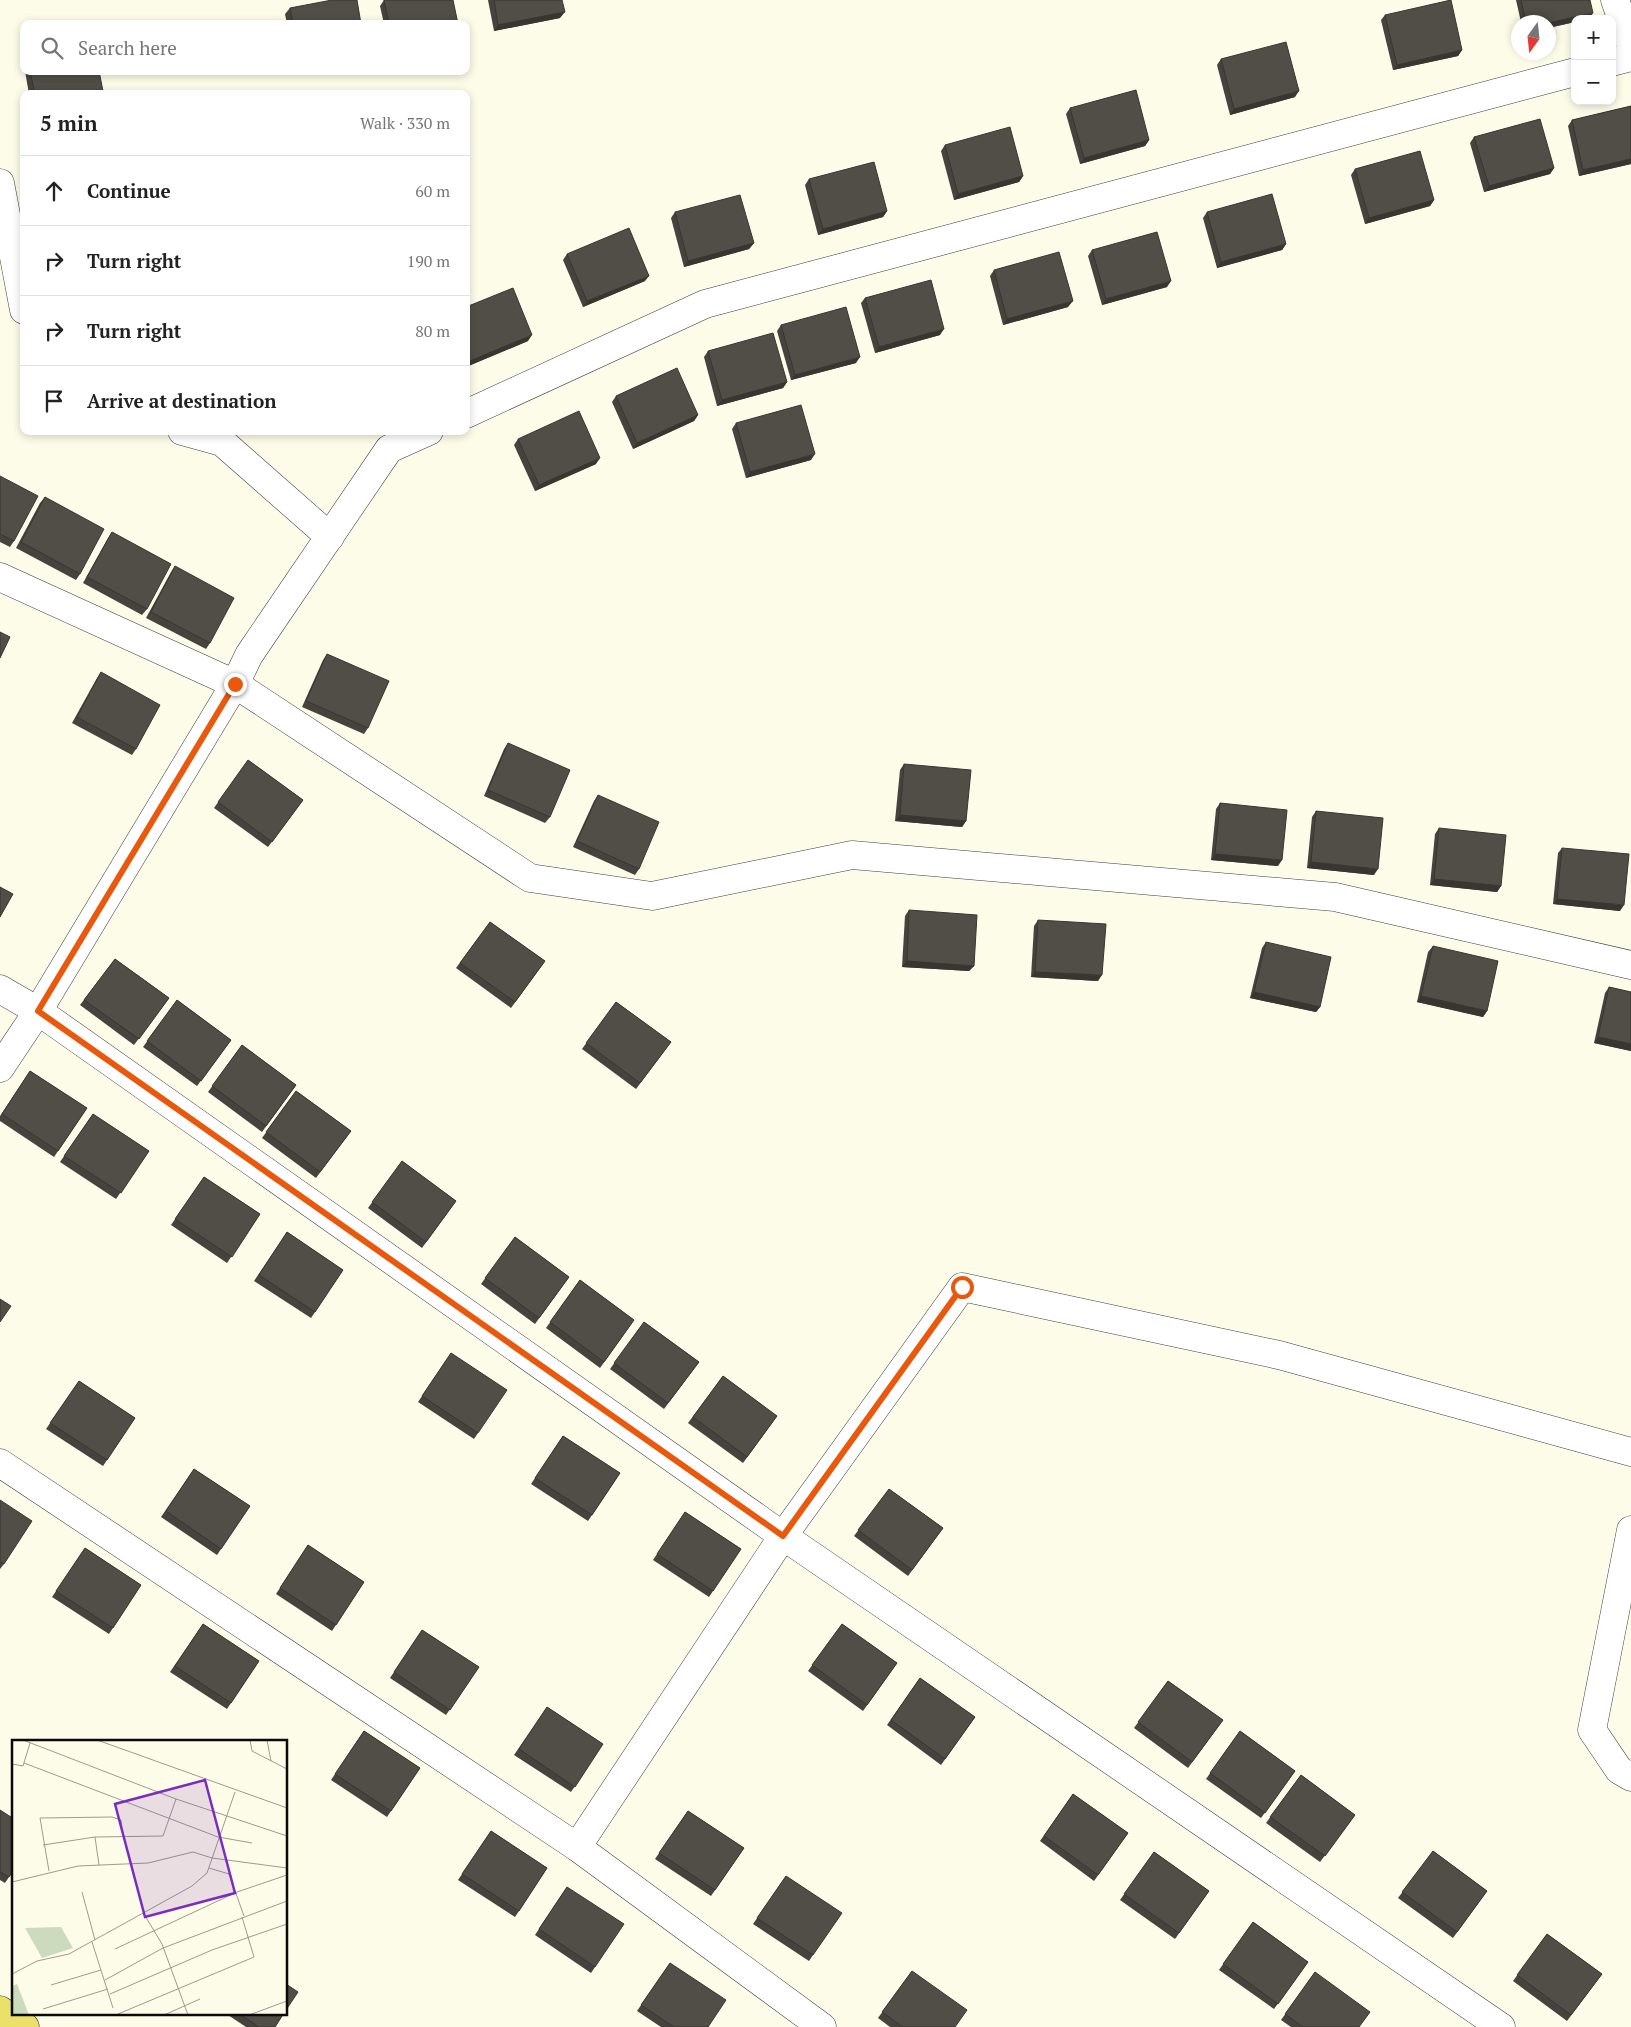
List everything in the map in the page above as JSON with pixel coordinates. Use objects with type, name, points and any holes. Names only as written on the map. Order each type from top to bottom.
[{"type":"main road","points":[[0,2010],[25,2027]]},
{"type":"street","points":[[1616,0],[1631,46]]},
{"type":"street","points":[[1616,61],[1631,57]]},
{"type":"street","points":[[470,412],[705,304],[1571,73]]},
{"type":"street","points":[[0,183],[20,289]]},
{"type":"street","points":[[197,435],[222,442],[330,537]]},
{"type":"street","points":[[0,1068],[38,1011],[235,684],[249,655],[389,449],[420,435]]},
{"type":"street","points":[[0,577],[235,684],[530,878],[652,896],[852,855],[1335,897],[1631,965]]},
{"type":"street","points":[[0,988],[38,1011],[783,1536],[1501,2027]]},
{"type":"street","points":[[577,1847],[783,1536],[962,1287],[1279,1355],[1631,1452]]},
{"type":"street","points":[[0,1463],[577,1847],[822,2027]]},
{"type":"street","points":[[1631,1530],[1592,1730],[1619,1770],[1631,1777]]},
{"type":"building","points":[[332,0],[357,0],[360,20],[292,20],[290,8]]},
{"type":"building","points":[[384,0],[453,0],[457,20],[388,20]]},
{"type":"building","points":[[494,0],[562,0],[565,12],[498,25]]},
{"type":"building","points":[[1451,0],[1462,50],[1397,65],[1385,15]]},
{"type":"building","points":[[1521,0],[1590,0],[1593,13],[1571,15],[1571,18],[1556,21],[1556,15],[1524,15]]},
{"type":"building","points":[[1286,42],[1299,91],[1234,109],[1221,59]]},
{"type":"building","points":[[31,75],[100,75],[103,90],[34,90]]},
{"type":"building","points":[[1136,90],[1149,140],[1084,158],[1070,108]]},
{"type":"building","points":[[1631,106],[1631,159],[1583,170],[1572,120]]},
{"type":"building","points":[[1540,119],[1554,168],[1489,186],[1474,137]]},
{"type":"building","points":[[1010,127],[1023,176],[958,194],[945,145]]},
{"type":"building","points":[[1420,151],[1434,200],[1369,218],[1355,169]]},
{"type":"building","points":[[874,162],[887,211],[823,229],[809,179]]},
{"type":"building","points":[[1272,194],[1286,244],[1221,262],[1207,212]]},
{"type":"building","points":[[740,195],[754,243],[688,261],[675,212]]},
{"type":"building","points":[[629,228],[649,276],[587,301],[567,254]]},
{"type":"building","points":[[1157,232],[1171,281],[1106,299],[1092,250]]},
{"type":"building","points":[[1059,252],[1073,301],[1007,319],[994,270]]},
{"type":"building","points":[[931,280],[944,329],[879,347],[865,298]]},
{"type":"building","points":[[513,288],[532,335],[470,361],[470,305]]},
{"type":"building","points":[[846,307],[860,357],[795,375],[781,325]]},
{"type":"building","points":[[773,333],[787,382],[722,400],[708,351]]},
{"type":"building","points":[[677,368],[698,415],[637,443],[616,396]]},
{"type":"building","points":[[801,405],[815,454],[750,472],[736,423]]},
{"type":"building","points":[[579,411],[600,458],[539,485],[518,439]]},
{"type":"building","points":[[0,476],[38,496],[14,541],[0,534]]},
{"type":"building","points":[[45,497],[104,529],[80,574],[21,542]]},
{"type":"building","points":[[112,532],[171,564],[147,609],[87,577]]},
{"type":"building","points":[[175,566],[234,598],[210,643],[151,612]]},
{"type":"building","points":[[0,632],[10,637],[0,658]]},
{"type":"building","points":[[327,654],[389,681],[368,728],[306,701]]},
{"type":"building","points":[[101,672],[160,705],[136,749],[77,717]]},
{"type":"building","points":[[508,743],[570,770],[550,817],[488,790]]},
{"type":"building","points":[[248,760],[303,800],[272,842],[218,802]]},
{"type":"building","points":[[904,764],[971,770],[966,821],[900,815]]},
{"type":"building","points":[[598,795],[659,822],[639,869],[577,841]]},
{"type":"building","points":[[1220,803],[1287,810],[1282,860],[1215,854]]},
{"type":"building","points":[[1316,811],[1383,818],[1378,869],[1311,862]]},
{"type":"building","points":[[1439,828],[1506,835],[1501,886],[1434,879]]},
{"type":"building","points":[[1562,848],[1629,854],[1624,905],[1557,899]]},
{"type":"building","points":[[0,887],[13,894],[0,917]]},
{"type":"building","points":[[909,910],[977,915],[974,966],[907,961]]},
{"type":"building","points":[[1038,920],[1106,924],[1102,975],[1035,972]]},
{"type":"building","points":[[490,922],[545,961],[515,1002],[460,963]]},
{"type":"building","points":[[1266,942],[1331,957],[1320,1007],[1254,992]]},
{"type":"building","points":[[1433,946],[1498,961],[1487,1011],[1421,996]]},
{"type":"building","points":[[115,959],[169,998],[139,1039],[84,1000]]},
{"type":"building","points":[[1609,987],[1631,992],[1631,1044],[1598,1037]]},
{"type":"building","points":[[177,1000],[231,1040],[201,1081],[147,1041]]},
{"type":"building","points":[[616,1002],[671,1042],[640,1083],[586,1043]]},
{"type":"building","points":[[242,1045],[296,1085],[266,1126],[212,1086]]},
{"type":"building","points":[[30,1071],[87,1108],[58,1151],[2,1114]]},
{"type":"building","points":[[296,1091],[351,1131],[320,1172],[266,1132]]},
{"type":"building","points":[[93,1114],[149,1151],[121,1193],[64,1156]]},
{"type":"building","points":[[402,1161],[456,1201],[426,1242],[372,1202]]},
{"type":"building","points":[[204,1177],[260,1214],[232,1257],[175,1219]]},
{"type":"building","points":[[287,1232],[343,1270],[315,1312],[259,1275]]},
{"type":"building","points":[[515,1237],[569,1277],[539,1318],[485,1278]]},
{"type":"building","points":[[580,1280],[634,1320],[604,1362],[550,1322]]},
{"type":"building","points":[[0,1299],[11,1306],[0,1322]]},
{"type":"building","points":[[644,1322],[699,1362],[668,1403],[614,1363]]},
{"type":"building","points":[[451,1353],[507,1390],[478,1433],[422,1396]]},
{"type":"building","points":[[723,1376],[777,1416],[747,1457],[693,1417]]},
{"type":"building","points":[[79,1381],[135,1418],[107,1460],[50,1423]]},
{"type":"building","points":[[563,1436],[620,1473],[592,1515],[535,1478]]},
{"type":"building","points":[[194,1469],[250,1506],[221,1549],[166,1511]]},
{"type":"building","points":[[889,1489],[943,1528],[912,1570],[858,1530]]},
{"type":"building","points":[[0,1500],[32,1521],[4,1564],[0,1562]]},
{"type":"building","points":[[685,1512],[741,1549],[713,1591],[657,1554]]},
{"type":"building","points":[[308,1545],[364,1582],[336,1625],[280,1588]]},
{"type":"building","points":[[85,1548],[141,1585],[113,1628],[56,1591]]},
{"type":"building","points":[[203,1624],[259,1661],[231,1703],[175,1666]]},
{"type":"building","points":[[842,1624],[897,1663],[867,1705],[812,1665]]},
{"type":"building","points":[[422,1630],[479,1667],[450,1710],[394,1672]]},
{"type":"building","points":[[920,1678],[975,1717],[945,1759],[891,1720]]},
{"type":"building","points":[[1168,1681],[1223,1720],[1192,1762],[1138,1722]]},
{"type":"building","points":[[547,1707],[603,1744],[575,1787],[519,1749]]},
{"type":"building","points":[[364,1731],[420,1768],[391,1811],[335,1774]]},
{"type":"building","points":[[1240,1731],[1295,1771],[1265,1813],[1210,1773]]},
{"type":"building","points":[[1301,1775],[1355,1815],[1325,1856],[1270,1817]]},
{"type":"building","points":[[1073,1794],[1128,1833],[1098,1875],[1044,1836]]},
{"type":"building","points":[[0,1810],[12,1818],[12,1873],[9,1877],[0,1872]]},
{"type":"building","points":[[688,1811],[744,1848],[715,1890],[659,1853]]},
{"type":"building","points":[[491,1831],[547,1868],[519,1911],[462,1874]]},
{"type":"building","points":[[1433,1851],[1487,1891],[1457,1932],[1402,1892]]},
{"type":"building","points":[[1154,1852],[1209,1891],[1179,1933],[1124,1894]]},
{"type":"building","points":[[786,1876],[842,1913],[813,1955],[757,1918]]},
{"type":"building","points":[[567,1887],[624,1924],[595,1967],[539,1929]]},
{"type":"building","points":[[1253,1922],[1308,1962],[1278,2004],[1223,1964]]},
{"type":"building","points":[[1547,1934],[1602,1974],[1571,2015],[1517,1975]]},
{"type":"building","points":[[670,1963],[726,2000],[708,2027],[674,2027],[641,2005]]},
{"type":"building","points":[[912,1971],[967,2010],[955,2027],[903,2027],[882,2012]]},
{"type":"building","points":[[1315,1972],[1370,2012],[1359,2027],[1303,2027],[1285,2014]]},
{"type":"building","points":[[288,1985],[298,1992],[288,2007]]},
{"type":"building","points":[[240,2014],[283,2014],[275,2027],[259,2027]]},
{"type":"route","points":[[235,684],[38,1011],[783,1536],[962,1287]]}]
